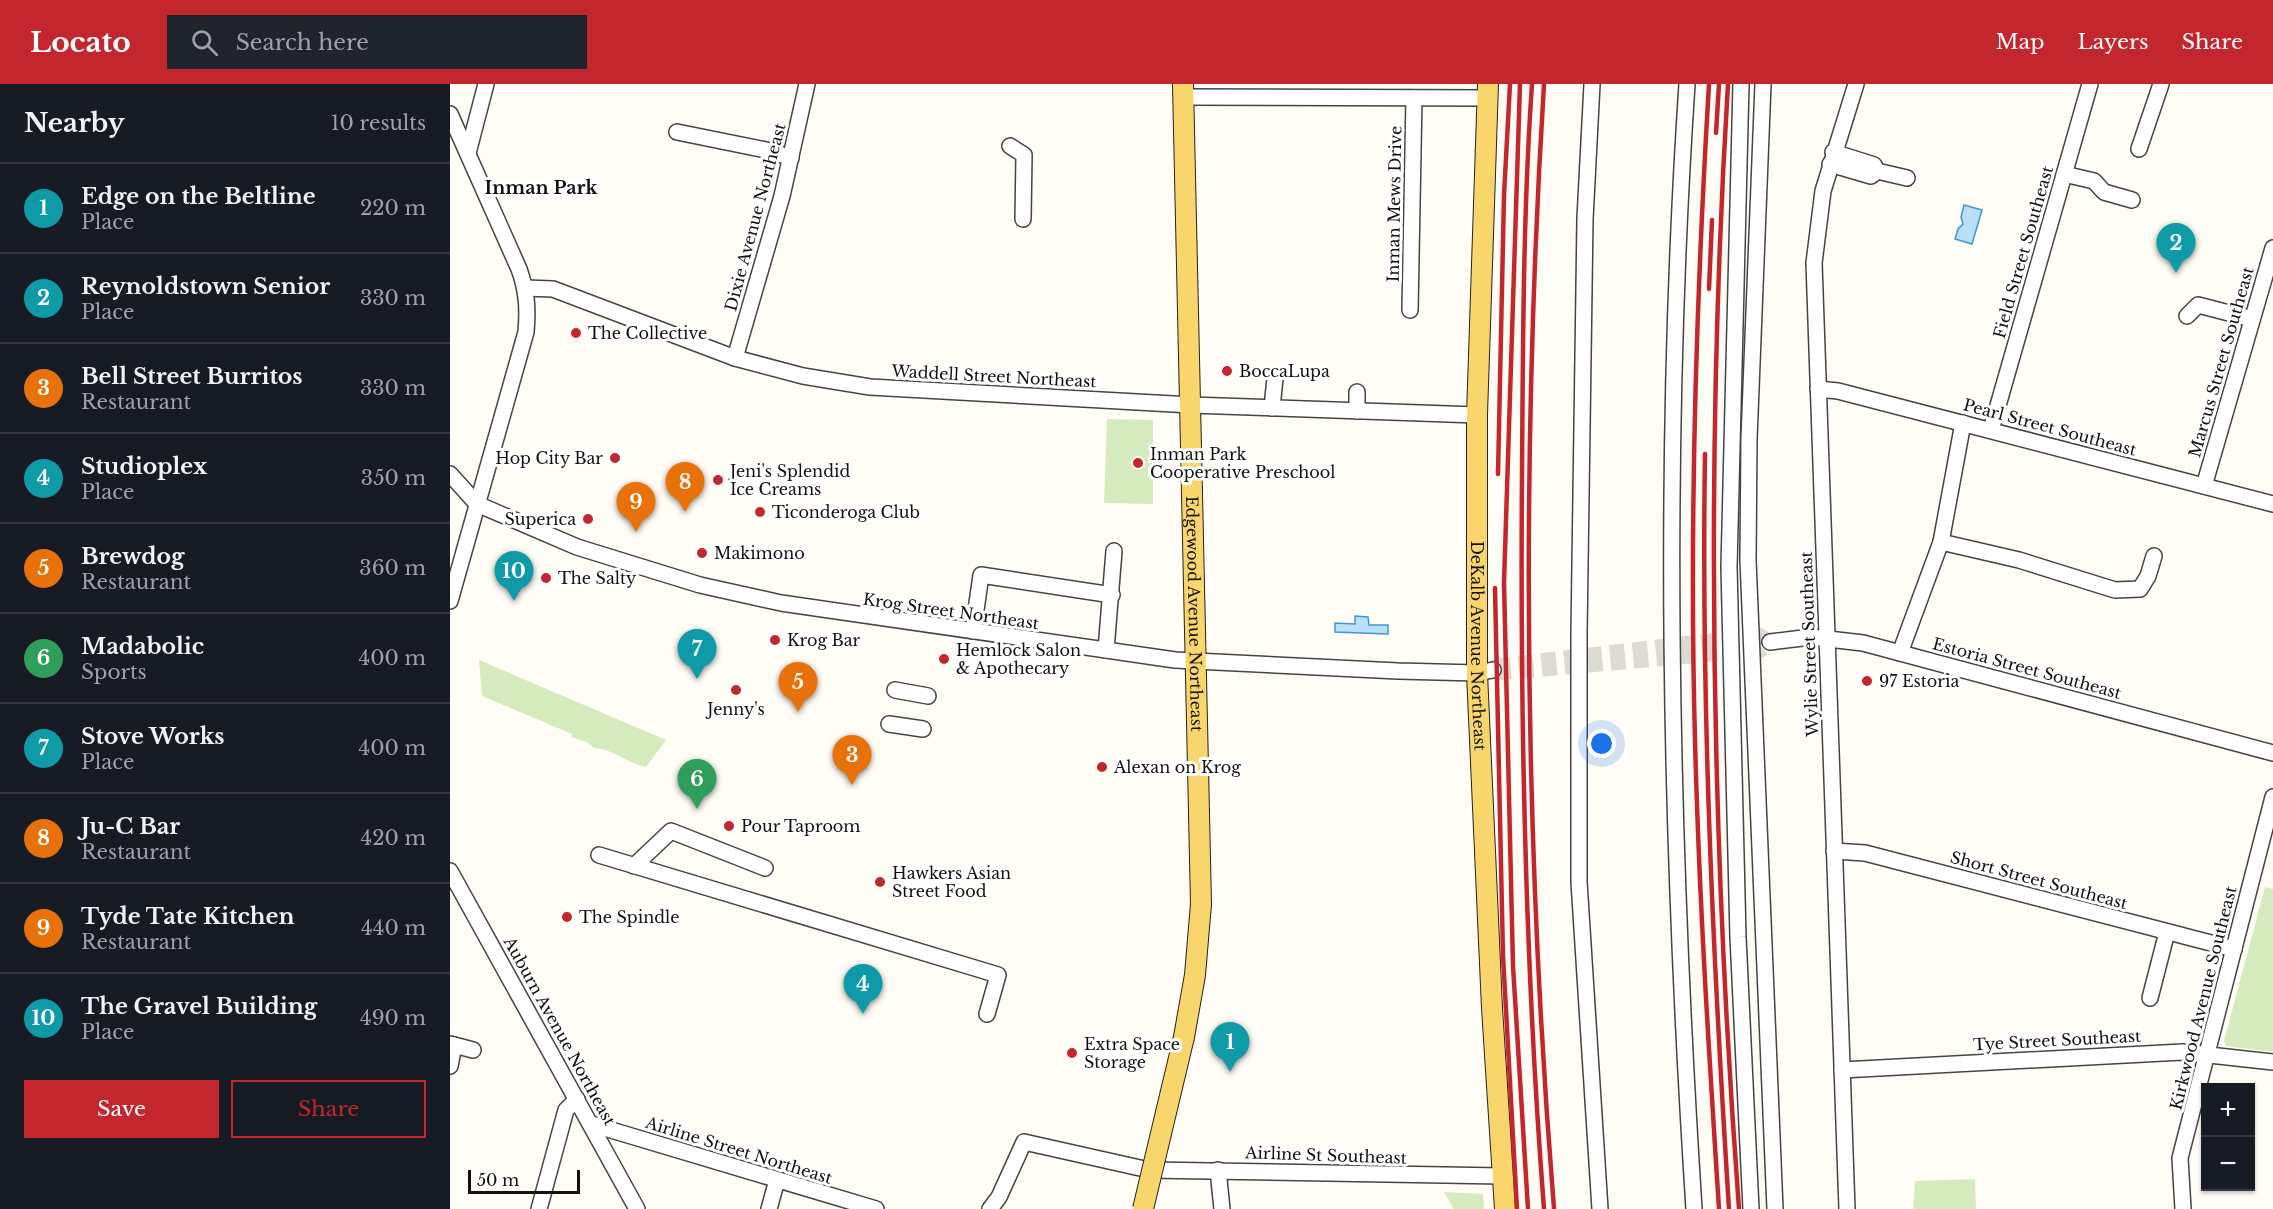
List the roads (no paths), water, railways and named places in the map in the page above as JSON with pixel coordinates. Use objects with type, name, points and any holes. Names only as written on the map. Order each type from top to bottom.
[{"type":"main road","name":"Edgewood Avenue Northeast","points":[[1143,1209],[1184,1037],[1195,975],[1201,904],[1183,90]]},
{"type":"main road","name":"DeKalb Avenue Northeast","points":[[1488,91],[1477,415],[1504,1209]]},
{"type":"street","points":[[468,153],[486,84]]},
{"type":"street","name":"Dixie Avenue Northeast","points":[[735,358],[791,158],[807,84]]},
{"type":"street","points":[[1592,84],[1585,219],[1579,633],[1579,870],[1600,1209]]},
{"type":"street","points":[[1687,84],[1677,233],[1670,530],[1672,745],[1680,987],[1694,1209]]},
{"type":"street","points":[[1741,84],[1729,567],[1738,937],[1751,1209]]},
{"type":"street","points":[[1763,84],[1749,440],[1748,560],[1775,1209]]},
{"type":"street","name":"Wylie Street Southeast","points":[[1847,1209],[1814,263],[1823,191],[1831,158],[1856,84]]},
{"type":"street","name":"Field Street Southeast","points":[[1991,430],[2090,84]]},
{"type":"street","points":[[2139,149],[2161,84]]},
{"type":"street","points":[[1183,90],[1341,91],[1414,98],[1488,91]]},
{"type":"street","name":"Inman Mews Drive","points":[[1410,310],[1414,98]]},
{"type":"street","points":[[450,114],[525,288],[528,309],[526,332],[450,601]]},
{"type":"street","points":[[677,132],[771,151],[791,158]]},
{"type":"street","points":[[1010,146],[1024,155],[1023,219]]},
{"type":"street","points":[[1831,158],[1871,176],[1877,171],[1907,178]]},
{"type":"street","points":[[2064,174],[2100,177],[2104,192],[2132,200]]},
{"type":"street","name":"Marcus Street Southeast","points":[[2204,486],[2273,248]]},
{"type":"street","name":"Waddell Street Northeast","points":[[525,288],[553,289],[735,358],[802,376],[870,387],[1191,405],[1477,415]]},
{"type":"street","points":[[2187,316],[2199,305],[2252,320]]},
{"type":"street","points":[[1272,408],[1275,378]]},
{"type":"street","name":"Pearl Street Southeast","points":[[1818,389],[1838,391],[2273,504]]},
{"type":"street","points":[[1357,392],[1357,411]]},
{"type":"street","points":[[1900,653],[1941,542],[1963,423]]},
{"type":"street","name":"Krog Street Northeast","points":[[450,474],[477,504],[577,547],[700,585],[820,610],[1106,650],[1195,660],[1485,672]]},
{"type":"street","points":[[1941,542],[2019,560],[2115,590],[2140,589],[2148,576],[2154,556]]},
{"type":"street","points":[[1106,650],[1114,551]]},
{"type":"street","points":[[974,631],[981,575],[1112,595]]},
{"type":"street","name":"Estoria Street Southeast","points":[[1770,642],[1827,638],[1863,643],[2273,753]]},
{"type":"street","points":[[895,690],[928,696]]},
{"type":"street","points":[[889,724],[923,729]]},
{"type":"street","name":"Kirkwood Avenue Southeast","points":[[2183,1209],[2180,1158],[2273,797]]},
{"type":"street","points":[[634,866],[671,831],[765,868]]},
{"type":"street","name":"Short Street Southeast","points":[[1834,851],[1865,853],[2234,949]]},
{"type":"street","points":[[599,855],[998,975],[987,1014]]},
{"type":"street","name":"Auburn Avenue Northeast","points":[[450,871],[637,1209]]},
{"type":"street","points":[[2150,998],[2167,932]]},
{"type":"street","points":[[450,1066],[452,1045],[473,1050]]},
{"type":"street","name":"Tye Street Southeast","points":[[1842,1070],[2182,1052],[2273,1062]]},
{"type":"street","points":[[539,1209],[566,1110],[578,1099]]},
{"type":"street","name":"Airline Street Northeast","points":[[591,1124],[876,1209]]},
{"type":"street","name":"Airline St Southeast","points":[[990,1209],[999,1197],[1024,1142],[1149,1170],[1502,1176]]},
{"type":"street","points":[[1218,1170],[1222,1209]]},
{"type":"street","points":[[769,1209],[777,1180]]},
{"type":"water","points":[[1964,205],[1982,210],[1972,244],[1955,239],[1958,229],[1963,224],[1961,217]]},
{"type":"water","points":[[1355,616],[1368,617],[1369,625],[1388,625],[1388,634],[1335,632],[1335,623],[1355,624]]},
{"type":"tunnel","points":[[1759,635],[1770,642],[1761,650],[1498,673],[1493,670],[1497,666],[1759,635]]},
{"type":"railway","points":[[1498,474],[1504,195],[1510,84]]},
{"type":"railway","points":[[1520,84],[1504,583],[1513,966],[1528,1209]]},
{"type":"railway","points":[[1532,84],[1524,279],[1522,658],[1528,934],[1544,1209]]},
{"type":"railway","points":[[1544,84],[1532,365],[1529,647],[1537,928],[1554,1209]]},
{"type":"railway","points":[[1709,84],[1700,248],[1695,412],[1693,658],[1702,916],[1719,1209]]},
{"type":"railway","points":[[1716,133],[1719,84]]},
{"type":"railway","points":[[1728,84],[1716,365],[1714,647],[1722,928],[1739,1209]]},
{"type":"railway","points":[[1709,289],[1712,220]]},
{"type":"railway","points":[[1705,454],[1705,643],[1710,832],[1729,1209]]},
{"type":"railway","points":[[1495,588],[1503,956],[1517,1209]]},
{"type":"place","name":"Reynoldstown Senior","points":[[2176,273]]},
{"type":"place","name":"The Collective","points":[[576,333]]},
{"type":"place","name":"BoccaLupa","points":[[1227,371]]},
{"type":"place","name":"Hop City Bar","points":[[615,458]]},
{"type":"place","name":"Inman Park Cooperative Preschool","points":[[1138,463]]},
{"type":"place","name":"Jeni's Splendid Ice Creams","points":[[718,480]]},
{"type":"place","name":"Ju-C Bar","points":[[685,512]]},
{"type":"place","name":"Ticonderoga Club","points":[[760,512]]},
{"type":"place","name":"Superica","points":[[588,519]]},
{"type":"place","name":"Tyde Tate Kitchen","points":[[636,532]]},
{"type":"place","name":"Makimono","points":[[702,553]]},
{"type":"place","name":"The Salty","points":[[546,578]]},
{"type":"place","name":"The Gravel Building","points":[[514,601]]},
{"type":"place","name":"Krog Bar","points":[[775,640]]},
{"type":"place","name":"Hemlock Salon & Apothecary","points":[[944,659]]},
{"type":"place","name":"Stove Works","points":[[697,679]]},
{"type":"place","name":"97 Estoria","points":[[1867,681]]},
{"type":"place","name":"Jenny's","points":[[736,690]]},
{"type":"place","name":"Brewdog","points":[[798,712]]},
{"type":"place","name":"Alexan on Krog","points":[[1102,767]]},
{"type":"place","name":"Bell Street Burritos","points":[[852,785]]},
{"type":"place","name":"Madabolic","points":[[697,809]]},
{"type":"place","name":"Pour Taproom","points":[[729,826]]},
{"type":"place","name":"Hawkers Asian Street Food","points":[[880,882]]},
{"type":"place","name":"The Spindle","points":[[567,917]]},
{"type":"place","name":"Studioplex","points":[[863,1014]]},
{"type":"place","name":"Extra Space Storage","points":[[1072,1053]]},
{"type":"place","name":"Edge on the Beltline","points":[[1230,1072]]},
{"type":"district","name":"Inman Park","points":[[541,188]]}]
